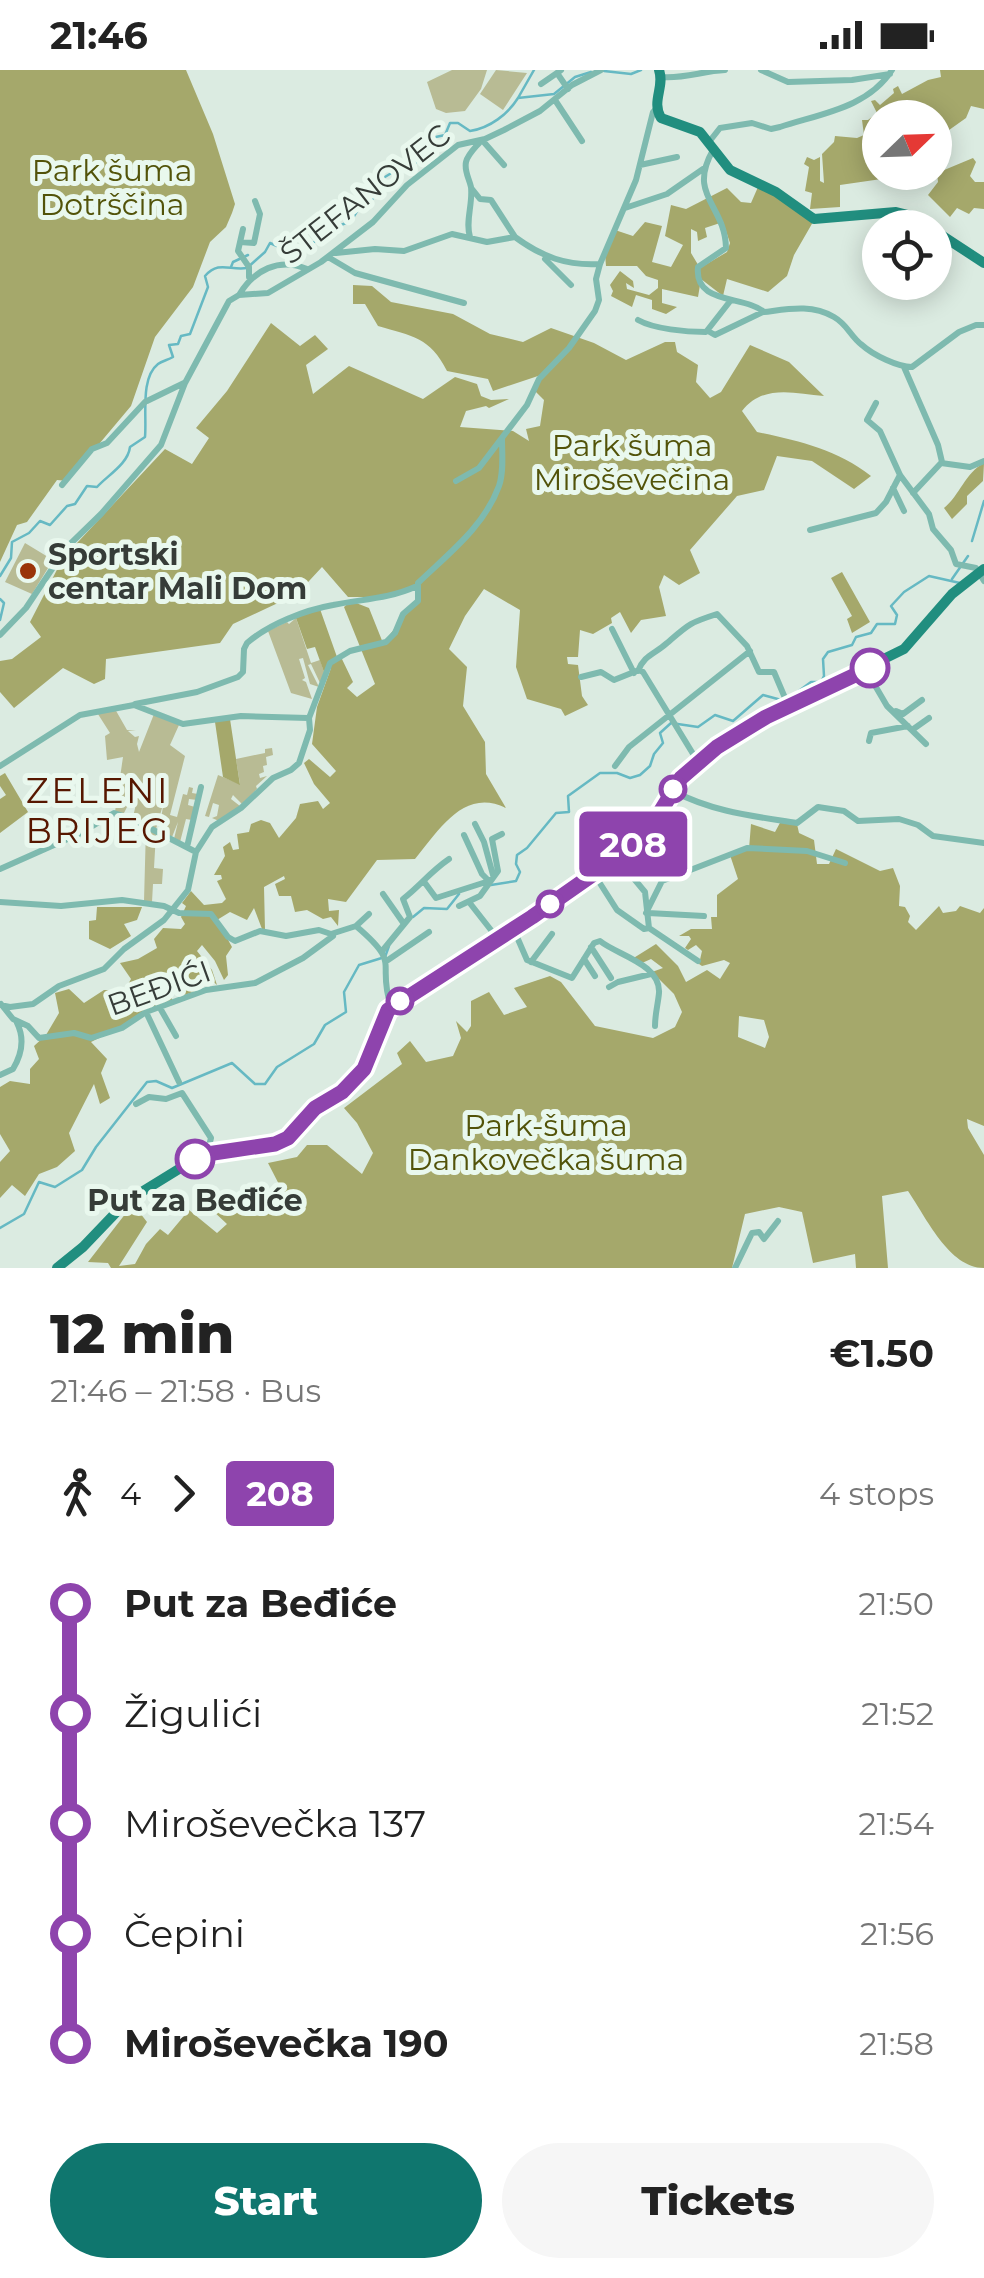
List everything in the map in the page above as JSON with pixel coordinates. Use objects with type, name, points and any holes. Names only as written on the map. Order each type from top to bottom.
[{"type":"main road","points":[[661,74],[656,109],[666,122],[689,126],[711,145],[730,170],[776,192],[814,218],[862,214]]},
{"type":"main road","points":[[952,241],[984,262]]},
{"type":"main road","points":[[58,1268],[127,1201],[207,1154],[250,1149],[288,1138],[315,1108],[342,1092],[364,1069],[377,1043],[382,1019],[391,1007],[625,852],[654,822],[672,790],[698,763],[746,728],[788,702],[904,650],[952,594],[980,572]]},
{"type":"street","points":[[661,74],[680,78],[725,70]]},
{"type":"street","points":[[761,70],[788,82],[852,80],[891,72]]},
{"type":"street","name":"ŠTEFANOVEC","points":[[239,295],[264,295],[308,270],[373,222],[406,185],[454,147],[482,140],[540,111],[566,86],[600,71]]},
{"type":"street","points":[[542,84],[559,72],[566,86]]},
{"type":"street","points":[[764,312],[754,303],[716,296],[698,280],[698,267],[726,248],[722,223],[702,182],[711,145],[720,128],[752,123],[780,127],[841,110],[891,72]]},
{"type":"street","points":[[555,100],[582,141]]},
{"type":"street","points":[[456,482],[479,468],[527,405],[544,372],[569,348],[595,311],[600,264],[625,208],[656,109]]},
{"type":"street","points":[[470,239],[467,229],[471,188],[465,168],[482,140],[504,165]]},
{"type":"street","points":[[640,165],[677,157]]},
{"type":"street","points":[[625,208],[667,194],[704,169]]},
{"type":"street","points":[[471,188],[480,199],[490,200],[515,237],[544,258],[571,286]]},
{"type":"street","points":[[240,242],[254,243],[260,214],[255,200]]},
{"type":"street","points":[[243,230],[238,251],[249,267],[250,278]]},
{"type":"street","points":[[330,255],[375,249],[404,251],[452,234],[487,242],[515,237]]},
{"type":"street","points":[[330,255],[355,272],[464,303]]},
{"type":"street","points":[[544,258],[562,258],[580,267],[600,264]]},
{"type":"street","points":[[0,635],[26,608],[66,548],[162,445],[186,383],[225,305],[239,295],[250,278],[279,264],[308,270]]},
{"type":"street","points":[[708,331],[731,300]]},
{"type":"street","points":[[638,320],[650,327],[665,325],[679,332],[708,331],[715,335],[764,312],[798,307],[831,315],[848,327],[863,347],[904,367],[912,367],[966,329],[984,325]]},
{"type":"street","points":[[904,367],[942,462]]},
{"type":"street","points":[[62,485],[92,450],[108,443],[146,401],[186,383]]},
{"type":"street","points":[[876,403],[867,420],[882,434],[900,475],[961,567],[980,572]]},
{"type":"street","points":[[0,766],[80,715],[197,692],[238,677],[243,672],[248,643],[298,616],[327,606],[382,599],[417,586],[442,564],[484,515],[500,483],[502,438]]},
{"type":"street","points":[[942,462],[970,467],[984,461]]},
{"type":"street","points":[[913,493],[942,462]]},
{"type":"street","points":[[810,530],[876,514],[900,475]]},
{"type":"street","points":[[892,486],[904,510]]},
{"type":"street","points":[[0,1004],[33,1004],[51,991],[106,968],[171,910],[188,890],[196,852],[216,824],[241,808],[273,778],[297,766],[310,730],[308,718],[330,663],[350,651],[373,648],[389,640],[403,614],[418,601],[417,586]]},
{"type":"street","points":[[581,677],[601,672],[614,680],[636,672],[646,656],[682,627],[717,614],[750,651],[759,672],[774,672],[788,702]]},
{"type":"street","points":[[612,630],[636,672],[649,677],[698,763]]},
{"type":"street","points":[[615,766],[624,752],[672,720],[750,651]]},
{"type":"street","points":[[866,670],[884,700],[926,744]]},
{"type":"street","points":[[884,700],[901,715],[922,700]]},
{"type":"street","points":[[134,705],[182,724],[242,716],[308,718]]},
{"type":"street","points":[[869,740],[872,733],[910,728],[929,718]]},
{"type":"street","points":[[186,847],[201,787]]},
{"type":"street","points":[[672,790],[708,807],[764,819],[797,822],[818,807],[844,811],[858,821],[899,818],[938,837],[984,843]]},
{"type":"street","points":[[0,869],[114,814],[130,818],[196,852]]},
{"type":"street","points":[[459,906],[480,896],[488,882],[488,840],[475,824]]},
{"type":"street","points":[[488,840],[502,834]]},
{"type":"street","points":[[464,836],[488,882]]},
{"type":"street","points":[[646,913],[662,881],[741,849],[800,850],[846,863]]},
{"type":"street","points":[[625,852],[630,874],[645,892],[649,928]]},
{"type":"street","points":[[391,1007],[386,956],[410,917],[403,899],[449,859]]},
{"type":"street","points":[[594,873],[621,913],[698,961]]},
{"type":"street","points":[[424,883],[436,898],[488,882]]},
{"type":"street","points":[[383,894],[404,924]]},
{"type":"street","points":[[0,902],[61,906],[122,900],[152,903],[171,910],[212,914],[235,941],[260,931],[286,936],[319,930],[331,934],[356,926],[368,914]]},
{"type":"street","points":[[469,902],[498,938]]},
{"type":"street","points":[[646,913],[704,916]]},
{"type":"street","points":[[356,926],[386,956]]},
{"type":"street","points":[[514,929],[531,962],[572,978],[600,941],[619,955],[641,963],[660,991],[655,1026]]},
{"type":"street","name":"BEĐIĆI","points":[[16,1022],[28,1026],[40,1038],[74,1032],[91,1038],[206,990],[260,981],[342,931]]},
{"type":"street","points":[[386,956],[429,932]]},
{"type":"street","points":[[531,962],[552,934]]},
{"type":"street","points":[[591,948],[610,983],[651,974]]},
{"type":"street","points":[[584,959],[596,976]]},
{"type":"street","points":[[0,1004],[16,1022],[22,1038],[20,1056],[13,1069],[0,1074]]},
{"type":"street","points":[[160,1008],[176,1036]]},
{"type":"street","points":[[146,1012],[179,1082]]},
{"type":"street","points":[[136,1104],[150,1097],[166,1099],[182,1094],[212,1138],[207,1154]]},
{"type":"street","points":[[735,1268],[752,1233],[758,1232],[764,1238],[778,1221]]},
{"type":"green space","name":"Park šuma Dotrščina","points":[[0,70],[186,70],[213,134],[235,204],[226,227],[210,242],[193,287],[155,337],[131,406],[68,481],[57,480],[27,522],[17,525],[0,562]]},
{"type":"green space","points":[[452,70],[487,70],[481,89],[465,111],[446,113],[436,109],[427,82]]},
{"type":"green space","points":[[496,70],[527,73],[503,110],[480,94]]},
{"type":"green space","points":[[940,70],[984,70],[984,109],[971,106],[966,118],[952,128],[952,100],[886,100],[898,86],[902,94],[941,77]]},
{"type":"green space","points":[[835,136],[862,136],[862,182],[840,185],[840,207],[810,209],[812,193],[805,191],[807,157],[820,157],[820,181],[824,183],[822,154]]},
{"type":"green space","points":[[973,158],[976,162],[970,176],[975,182],[984,182],[984,209],[974,208],[969,214],[957,208],[952,214],[952,210],[943,210],[928,195],[932,190],[952,190],[952,167]]},
{"type":"green space","points":[[758,187],[813,222],[787,276],[768,292],[727,279],[723,296],[701,279],[698,297],[662,289],[662,303],[677,307],[666,314],[652,309],[652,300],[636,295],[632,307],[611,296],[610,285],[620,271],[633,281],[634,288],[626,283],[627,289],[649,295],[658,288],[658,280],[646,276],[637,266],[606,266],[605,254],[615,230],[633,236],[645,222],[662,226],[652,262],[671,267],[683,245],[665,236],[671,205],[686,209],[727,188],[741,202],[751,203]],"holes":[[[723,222],[730,243],[727,252],[700,268],[691,253],[691,229],[697,232],[698,241],[707,237],[705,228]]]},
{"type":"green space","name":"Park šuma Miroševečina","points":[[353,285],[372,286],[391,302],[453,314],[490,334],[523,342],[551,328],[594,343],[626,360],[665,342],[675,342],[677,352],[698,365],[696,382],[710,398],[721,392],[750,345],[789,362],[824,396],[779,392],[759,397],[742,411],[757,432],[831,453],[871,476],[854,489],[812,461],[777,456],[764,490],[737,496],[690,550],[700,573],[679,585],[664,575],[659,587],[666,616],[641,620],[631,633],[620,612],[611,618],[612,623],[593,634],[580,630],[578,657],[567,657],[568,664],[578,665],[582,696],[588,705],[565,716],[561,709],[527,699],[516,667],[520,610],[484,589],[449,649],[467,667],[463,706],[485,742],[486,774],[506,808],[491,803],[465,807],[443,825],[415,859],[377,860],[346,902],[328,899],[329,911],[339,910],[338,926],[331,917],[323,919],[307,910],[295,912],[291,896],[279,896],[275,884],[284,876],[264,887],[265,930],[254,908],[247,920],[230,912],[217,920],[232,947],[226,956],[228,975],[224,980],[202,945],[197,951],[212,970],[217,985],[206,975],[192,981],[196,991],[182,996],[173,981],[165,986],[173,1001],[91,1042],[107,1059],[101,1073],[110,1098],[100,1104],[94,1084],[69,1133],[75,1151],[57,1167],[39,1174],[25,1196],[12,1185],[0,1198],[0,1162],[10,1151],[0,1134],[0,1087],[10,1081],[30,1084],[30,1069],[39,1059],[34,1046],[59,1013],[55,993],[69,989],[84,1003],[104,990],[125,990],[131,979],[120,963],[138,959],[157,948],[154,939],[163,928],[181,929],[186,906],[182,903],[191,891],[204,905],[226,899],[217,881],[222,879],[221,875],[214,875],[225,856],[223,847],[230,842],[233,850],[239,849],[237,834],[249,832],[251,824],[261,820],[270,823],[279,838],[296,818],[300,804],[318,801],[323,809],[330,803],[314,784],[304,763],[309,759],[330,777],[336,771],[312,744],[317,707],[331,668],[324,672],[315,647],[307,649],[296,618],[320,609],[337,657],[341,657],[353,682],[347,688],[357,697],[375,684],[344,607],[351,601],[369,608],[383,643],[420,597],[413,587],[379,597],[348,597],[322,567],[297,594],[233,624],[220,643],[106,659],[105,679],[94,684],[63,668],[14,708],[0,692],[0,661],[12,659],[41,637],[30,622],[63,558],[165,449],[192,464],[209,438],[196,428],[227,391],[271,323],[300,346],[315,335],[328,349],[306,365],[313,394],[349,366],[423,399],[455,377],[477,384],[481,396],[509,399],[489,408],[466,411],[460,427],[513,431],[529,441],[526,429],[540,426],[544,400],[535,391],[541,375],[493,391],[488,379],[447,371],[427,344],[378,326],[365,304],[353,304]]},
{"type":"green space","points":[[984,463],[983,481],[952,519],[944,508]]},
{"type":"green space","name":"Sportski centar Mali Dom","points":[[25,543],[53,560],[32,594],[5,582]]},
{"type":"green space","points":[[842,572],[870,622],[852,633],[847,619],[852,616],[831,578]]},
{"type":"green space","points":[[296,618],[311,663],[320,660],[324,672],[320,683],[311,664],[308,665],[319,687],[310,684],[303,658],[299,659],[305,678],[302,680],[312,699],[291,693],[268,631]]},
{"type":"green space","points":[[115,709],[127,730],[136,731],[128,731],[139,736],[139,752],[154,714],[179,725],[170,745],[185,756],[170,815],[177,817],[189,787],[198,794],[197,800],[189,799],[188,805],[195,807],[192,820],[186,819],[180,842],[174,839],[178,822],[172,837],[159,830],[164,801],[156,829],[133,817],[136,804],[128,805],[124,813],[115,812],[123,757],[107,760],[105,736],[110,733],[96,711]]},
{"type":"green space","points":[[230,719],[240,785],[223,777],[215,722]]},
{"type":"green space","points":[[272,748],[273,755],[266,757],[267,765],[259,774],[260,778],[267,776],[257,789],[242,804],[233,795],[231,799],[240,806],[219,821],[212,818],[217,816],[219,805],[213,803],[209,817],[205,816],[218,775],[240,784],[236,759]]},
{"type":"green space","points":[[5,773],[28,812],[0,833],[0,799],[6,795],[0,786],[0,776]]},
{"type":"green space","name":"Park-šuma Dankovečka šuma","points":[[781,821],[797,824],[799,833],[814,840],[817,864],[829,864],[836,849],[880,871],[893,868],[900,886],[899,906],[905,907],[910,916],[908,922],[916,930],[939,906],[943,913],[956,911],[960,906],[980,913],[984,908],[984,1126],[967,1119],[984,1155],[984,1268],[971,1266],[949,1250],[908,1191],[882,1196],[888,1268],[856,1268],[855,1254],[813,1263],[802,1212],[779,1207],[745,1214],[732,1268],[111,1268],[108,1263],[88,1262],[133,1204],[147,1222],[119,1266],[135,1264],[160,1229],[168,1235],[189,1210],[217,1233],[227,1224],[212,1210],[220,1194],[269,1206],[284,1194],[268,1163],[297,1157],[307,1145],[327,1145],[362,1174],[373,1153],[344,1108],[402,1064],[397,1053],[410,1041],[426,1062],[453,1056],[461,1038],[456,1021],[467,1032],[471,1026],[471,1001],[489,992],[504,1015],[527,1007],[514,988],[550,976],[561,982],[595,1026],[653,1038],[675,1027],[682,1012],[674,994],[652,972],[663,968],[651,959],[642,963],[632,959],[656,944],[678,966],[686,982],[707,970],[720,979],[730,963],[724,960],[702,966],[702,951],[696,945],[688,950],[685,948],[691,939],[679,936],[691,929],[712,929],[711,917],[717,917],[717,895],[738,879],[730,855],[749,849],[751,824],[775,832]],"holes":[[[739,1016],[764,1020],[769,1037],[765,1048],[738,1037]]]},
{"type":"green space","points":[[146,827],[156,833],[154,868],[163,869],[162,884],[153,884],[152,902],[144,901]]},
{"type":"green space","points":[[97,907],[142,907],[137,920],[124,924],[131,936],[110,949],[89,939],[89,921],[96,920]]},
{"type":"waterway","points":[[518,98],[534,70]]},
{"type":"waterway","name":"ŠTEFANOVEC","points":[[604,71],[631,74],[641,70]]},
{"type":"waterway","name":"ŠTEFANOVEC","points":[[0,576],[11,558],[12,542],[40,521],[50,525],[67,506],[75,504],[87,486],[97,487],[117,469],[130,447],[145,437],[146,398],[152,370],[173,357],[169,345],[178,344],[181,336],[190,334],[208,287],[205,276],[210,271],[220,267],[247,268],[270,243],[286,250],[303,248],[351,221],[359,208],[375,196],[375,183],[403,166],[424,160],[431,138],[445,135],[450,123],[470,131],[485,127],[504,115],[518,98],[554,94],[575,77],[591,72]]},
{"type":"waterway","points":[[231,267],[248,255]]},
{"type":"waterway","points":[[972,541],[984,501]]},
{"type":"waterway","points":[[952,579],[968,556]]},
{"type":"waterway","points":[[491,885],[516,881],[520,872],[517,855],[556,813],[569,812],[568,796],[600,773],[630,778],[640,775],[663,743],[660,733],[671,723],[698,727],[715,715],[733,721],[763,695],[785,701],[811,682],[821,682],[823,659],[828,652],[852,645],[856,637],[871,633],[877,624],[895,624],[897,615],[891,606],[904,592],[929,576],[960,583]]},
{"type":"waterway","name":"ŠTEFANOVEC","points":[[0,599],[4,603],[0,620]]},
{"type":"waterway","points":[[413,917],[424,908],[447,909],[459,894]]},
{"type":"waterway","points":[[0,1228],[24,1214],[39,1182],[55,1187],[82,1170],[147,1082],[156,1081],[172,1088],[232,1063],[255,1084],[265,1084],[277,1067],[314,1044],[325,1025],[346,1012],[344,992],[359,965],[385,957],[389,946]]},
{"type":"bus line","name":"208","points":[[195,1159],[288,1138],[315,1108],[342,1092],[364,1069],[388,1010],[625,852],[654,822],[681,778],[717,747],[766,717],[870,668]]},
{"type":"place","name":"Sportski centar Mali Dom","points":[[28,571]]},
{"type":"place","name":"Put za Beđiće","points":[[195,1159]]},
{"type":"district","name":"ZELENI BRIJEG","points":[[98,810]]}]
